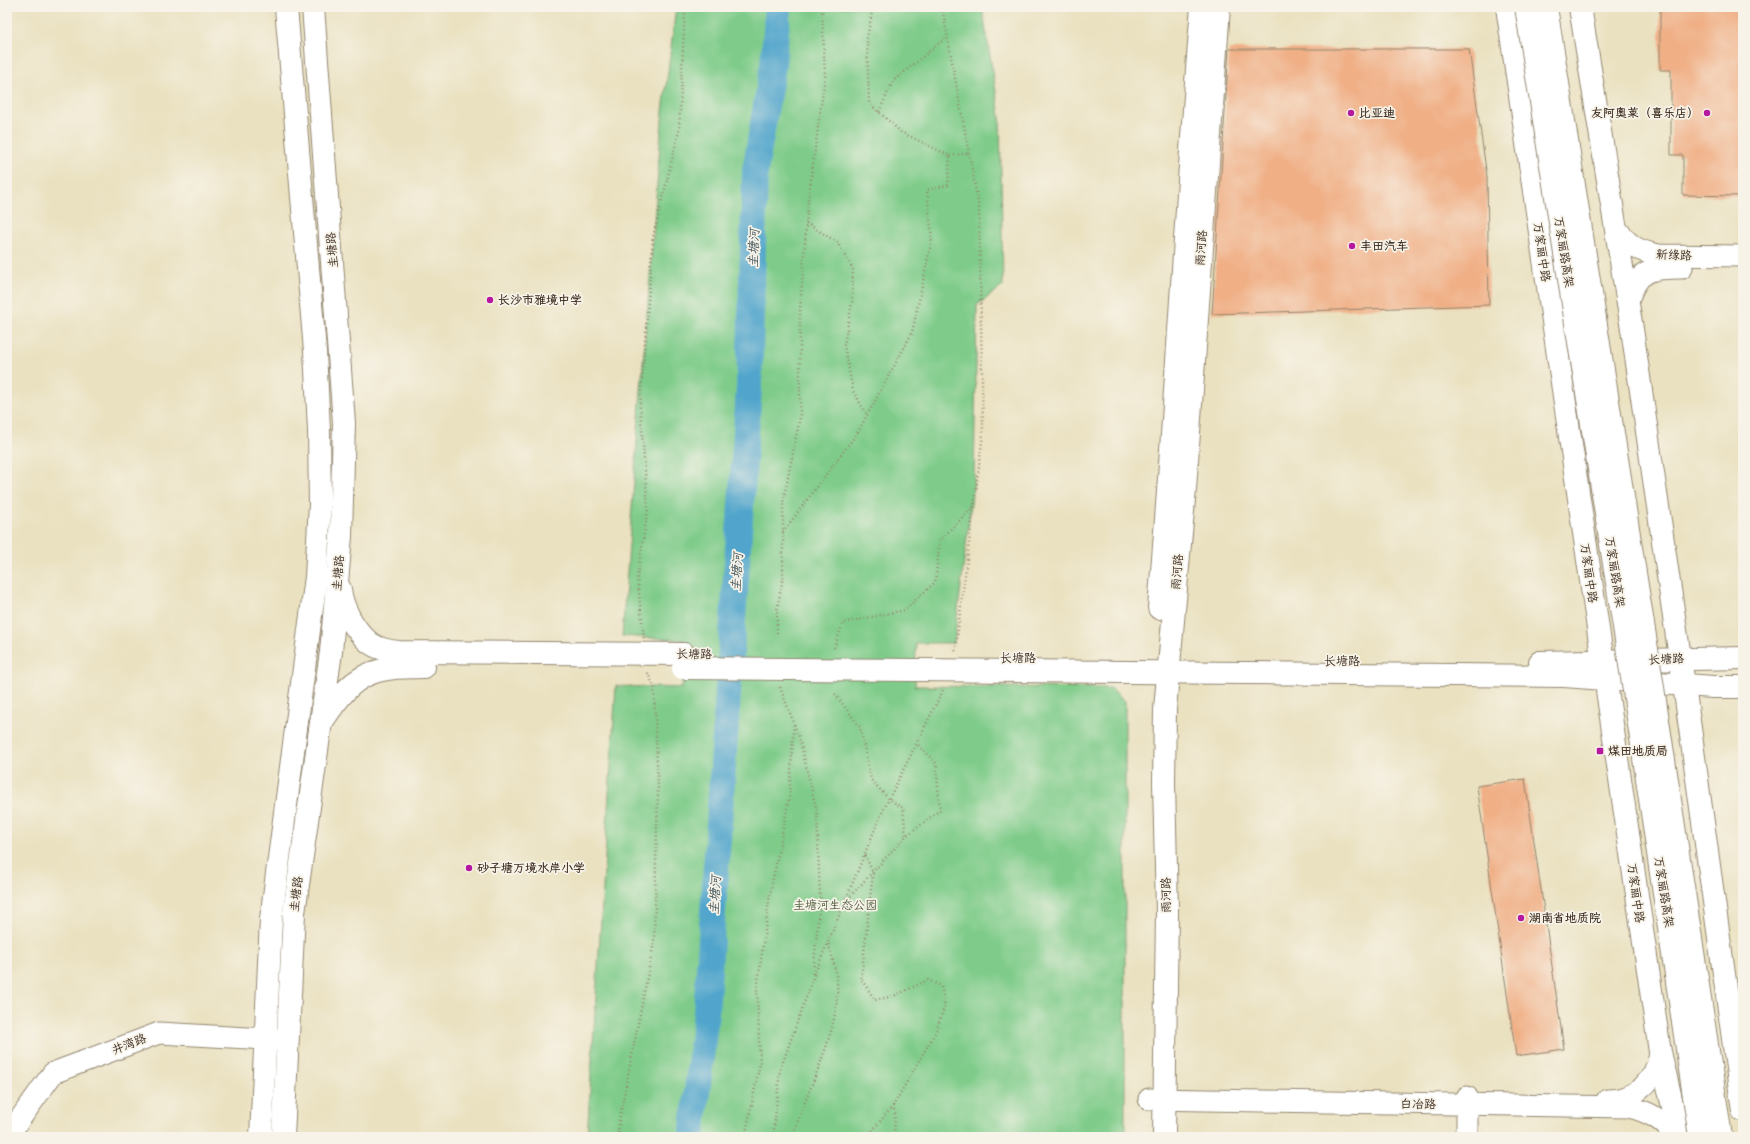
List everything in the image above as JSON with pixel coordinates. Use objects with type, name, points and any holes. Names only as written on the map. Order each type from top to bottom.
[{"type":"main road","name":"圭塘路","points":[[261,1137],[271,919],[316,577],[320,504],[319,430],[315,351],[286,7]]},
{"type":"main road","name":"圭塘路","points":[[283,1137],[294,913],[304,830],[322,721],[338,576],[343,489],[344,423],[313,7]]},
{"type":"main road","name":"雨河路","points":[[1161,666],[1169,488],[1202,7]]},
{"type":"main road","name":"雨河路","points":[[1164,1137],[1156,1096],[1150,709],[1161,666],[1185,489],[1218,7]]},
{"type":"main road","name":"万家丽中路","points":[[1507,7],[1660,1052],[1680,1137]]},
{"type":"main road","name":"万家丽路高架","points":[[1526,7],[1631,676],[1700,1137]]},
{"type":"main road","name":"万家丽路高架","points":[[1546,7],[1652,681],[1721,1137]]},
{"type":"main road","points":[[1580,7],[1628,301],[1739,1068],[1743,1112]]},
{"type":"main road","name":"长塘路","points":[[338,576],[341,598],[352,622],[370,643],[386,650],[399,652],[645,661]]},
{"type":"main road","name":"长塘路","points":[[322,721],[339,695],[353,683],[376,671],[395,667],[683,661],[1161,666],[1564,676],[1680,658],[1743,658]]},
{"type":"main road","name":"长塘路","points":[[1603,670],[1684,685],[1743,687]]},
{"type":"main road","name":"雨河路","points":[[1148,1137],[1156,1096]]},
{"type":"street","name":"新缘路","points":[[1616,228],[1626,241],[1646,253],[1658,255],[1743,256]]},
{"type":"street","name":"新缘路","points":[[1628,301],[1632,287],[1639,277],[1647,271],[1658,268],[1743,268]]},
{"type":"street","name":"井湾路","points":[[7,1137],[53,1073],[159,1033],[287,1040]]},
{"type":"street","name":"白冶路","points":[[1467,1101],[1615,1100],[1628,1096],[1648,1082],[1658,1063],[1660,1052]]},
{"type":"street","name":"白冶路","points":[[1156,1096],[1467,1101],[1629,1107],[1646,1112],[1661,1119],[1676,1137]]},
{"type":"street","points":[[1467,1101],[1467,1137]]},
{"type":"path","points":[[618,1137],[619,1121],[654,942],[658,789],[654,687],[645,661],[637,577],[648,508],[640,407],[653,237],[679,132],[685,7]]},
{"type":"path","points":[[777,633],[777,610],[783,577],[783,502],[800,417],[800,310],[806,223],[825,76],[822,7]]},
{"type":"path","points":[[873,7],[867,38],[869,103],[901,132],[950,156],[968,153]]},
{"type":"path","points":[[772,1137],[780,1070],[813,978],[889,799],[953,664],[983,434],[979,208],[942,7]]},
{"type":"path","points":[[879,112],[893,81],[947,37]]},
{"type":"path","points":[[783,532],[858,432],[912,334],[932,239],[927,190],[948,185],[950,156]]},
{"type":"path","points":[[806,223],[837,242],[853,269],[852,302],[844,345],[853,391],[867,415]]},
{"type":"path","points":[[834,648],[843,623],[905,610],[935,582],[940,540],[974,506]]},
{"type":"path","points":[[778,681],[799,738],[817,811],[820,900],[813,978]]},
{"type":"path","points":[[835,694],[860,727],[872,780],[889,799],[903,808],[906,836]]},
{"type":"path","points":[[745,1137],[760,1063],[757,989],[770,894],[789,798],[794,723]]},
{"type":"path","points":[[844,904],[906,836],[940,810],[936,763],[916,744]]},
{"type":"path","points":[[865,855],[873,873],[861,979],[875,1000],[894,996],[928,980],[941,986],[945,1005],[936,1031],[894,1106],[867,1137]]},
{"type":"path","points":[[793,1137],[825,1050],[834,1019],[837,981],[828,942]]},
{"type":"path","points":[[894,1106],[894,1137]]},
{"type":"green space","name":"圭塘河生态公园","points":[[676,7],[982,7],[1000,116],[1003,286],[977,305],[974,479],[954,643],[916,643],[915,686],[1111,688],[1125,701],[1125,1137],[587,1137],[616,686],[682,688],[683,640],[622,636],[662,120]]},
{"type":"building","name":"友阿奥莱（喜乐店）","points":[[1660,7],[1743,7],[1743,196],[1683,195],[1683,155],[1671,155],[1671,70],[1660,70]]},
{"type":"building","points":[[1229,49],[1469,49],[1487,177],[1489,305],[1212,314]]},
{"type":"building","name":"湖南省地质院","points":[[1525,779],[1564,1049],[1516,1056],[1477,786]]},
{"type":"waterway","name":"圭塘河","points":[[692,1137],[706,1013],[749,388],[755,171],[773,65],[778,7]]},
{"type":"place","name":"比亚迪","points":[[1351,113]]},
{"type":"place","name":"友阿奥莱（喜乐店）","points":[[1707,113]]},
{"type":"place","name":"丰田汽车","points":[[1352,246]]},
{"type":"place","name":"长沙市雅境中学","points":[[490,300]]},
{"type":"place","name":"煤田地质局","points":[[1600,751]]},
{"type":"place","name":"砂子塘万境水岸小学","points":[[469,868]]},
{"type":"place","name":"湖南省地质院","points":[[1521,918]]}]
